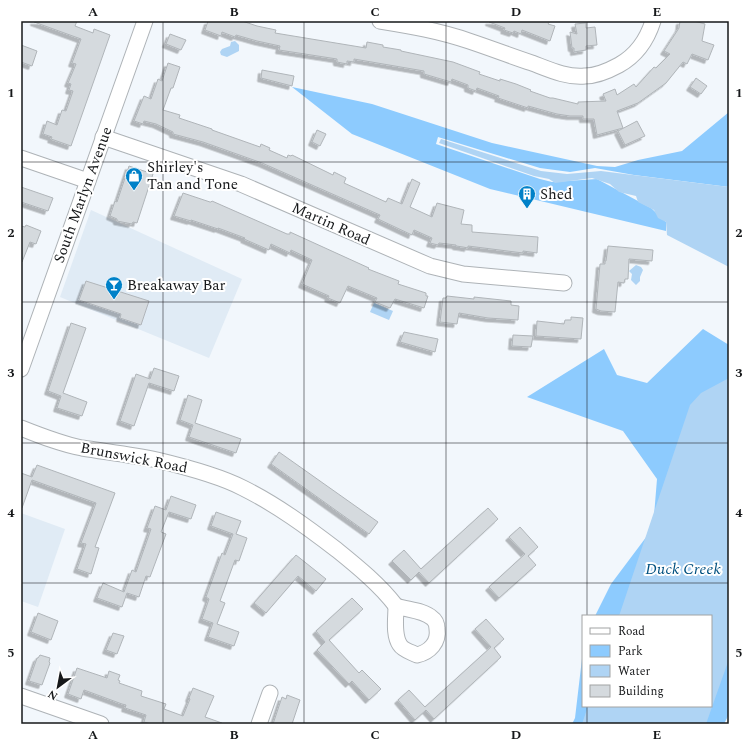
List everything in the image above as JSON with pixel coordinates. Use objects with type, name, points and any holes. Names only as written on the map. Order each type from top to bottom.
[{"type":"street","name":"South Marlyn Avenue","points":[[21,369],[26,338],[88,181],[145,21]]},
{"type":"street","points":[[380,21],[438,31],[553,70],[569,75],[583,77],[607,71],[624,62],[634,54],[643,43],[653,21]]},
{"type":"street","name":"Martin Road","points":[[104,137],[241,184],[430,266],[463,274],[564,283]]},
{"type":"street","points":[[21,158],[88,181]]},
{"type":"street","name":"Brunswick Road","points":[[21,428],[47,438],[81,448],[157,460],[198,472],[243,488],[293,517],[325,541],[386,594],[396,606]]},
{"type":"street","points":[[259,724],[270,693]]},
{"type":"street","points":[[21,696],[101,724]]},
{"type":"shaded area","points":[[91,210],[242,279],[209,358],[60,297]]},
{"type":"shaded area","points":[[21,513],[65,529],[38,607],[21,601]]},
{"type":"green space","points":[[292,87],[372,104],[492,143],[597,166],[615,167],[638,160],[682,151],[729,112],[729,187],[634,175],[595,168],[570,172],[540,168],[438,137],[436,144],[540,179],[552,182],[597,179],[651,208],[666,222],[666,231],[490,189],[352,134]]},
{"type":"green space","points":[[703,329],[729,345],[729,714],[724,724],[572,724],[575,718],[582,658],[582,707],[712,707],[712,615],[596,615],[611,584],[653,528],[657,479],[623,431],[527,397],[604,349],[617,375],[647,383]]},
{"type":"water","points":[[235,41],[239,45],[239,51],[227,57],[221,55],[220,52],[222,49],[230,46],[231,42]]},
{"type":"water","points":[[441,139],[541,171],[567,174],[601,171],[729,187],[729,267],[667,235],[666,222],[658,218],[654,210],[638,202],[636,196],[619,192],[610,184],[592,178],[555,183],[549,179],[534,176],[439,143]]},
{"type":"water","points":[[636,265],[641,267],[643,270],[640,281],[636,285],[631,280],[632,274],[629,271]]},
{"type":"water","points":[[374,303],[393,311],[389,320],[370,312]]},
{"type":"water","name":"Duck Creek","points":[[729,378],[729,659],[706,724],[582,724],[588,707],[712,707],[712,615],[619,615],[690,405],[701,393]]},
{"type":"building","points":[[34,21],[77,21],[75,26],[93,33],[94,29],[110,35],[71,146],[51,139],[52,137],[43,134],[47,121],[57,125],[62,110],[66,111],[73,91],[69,90],[71,84],[68,83],[76,64],[72,63],[81,39]]},
{"type":"building","points":[[208,21],[242,21],[276,30],[275,33],[366,48],[367,42],[383,45],[383,47],[453,62],[480,72],[479,74],[500,81],[500,79],[516,84],[550,98],[578,104],[578,102],[606,101],[603,94],[615,89],[617,95],[634,84],[636,87],[654,67],[656,68],[670,54],[664,51],[679,28],[680,21],[694,21],[705,24],[702,41],[714,45],[708,60],[692,54],[687,64],[683,62],[666,83],[638,103],[617,111],[623,128],[597,135],[594,119],[583,119],[583,116],[557,114],[528,106],[528,108],[498,98],[499,96],[477,88],[476,91],[468,88],[468,85],[452,79],[451,82],[424,74],[424,71],[354,59],[354,62],[347,61],[347,64],[337,62],[337,59],[279,50],[280,46],[236,35],[235,37],[222,32],[221,36],[205,30]]},
{"type":"building","points":[[489,21],[550,21],[548,24],[555,26],[550,41],[522,30],[521,34],[514,31],[513,33],[504,30],[505,28]]},
{"type":"building","points":[[586,23],[586,28],[595,27],[597,45],[586,46],[586,50],[574,52],[570,32],[577,34],[575,24]]},
{"type":"building","points":[[170,34],[186,40],[181,50],[166,44]]},
{"type":"building","points":[[21,45],[37,51],[32,66],[21,62]]},
{"type":"building","points":[[168,63],[180,67],[173,88],[171,88],[163,110],[180,115],[179,118],[260,147],[261,144],[270,148],[269,150],[287,158],[288,155],[292,155],[333,175],[334,172],[346,178],[344,183],[386,202],[388,198],[402,204],[412,179],[420,183],[410,207],[432,217],[437,203],[464,210],[461,224],[472,225],[472,232],[538,237],[537,253],[523,251],[523,253],[468,246],[468,248],[456,245],[439,243],[438,245],[430,243],[432,238],[414,230],[412,235],[378,219],[380,215],[262,163],[203,142],[173,134],[173,132],[156,124],[144,121],[143,124],[134,121],[144,96],[151,99],[158,79],[162,81]]},
{"type":"building","points":[[262,70],[294,76],[292,86],[261,78]]},
{"type":"building","points":[[696,78],[707,86],[701,94],[690,87]]},
{"type":"building","points":[[637,121],[645,136],[625,145],[618,131]]},
{"type":"building","points":[[317,130],[326,134],[320,146],[312,142]]},
{"type":"building","points":[[129,166],[153,174],[137,223],[133,222],[132,224],[117,221],[117,219],[110,216],[115,201],[117,202]]},
{"type":"building","points":[[21,187],[53,198],[48,211],[21,202]]},
{"type":"building","points":[[183,193],[210,202],[212,201],[287,234],[290,234],[290,232],[369,268],[368,269],[399,281],[398,284],[426,293],[426,296],[428,296],[424,308],[395,299],[390,308],[375,302],[377,298],[348,286],[340,303],[328,298],[329,296],[302,284],[312,260],[291,250],[290,253],[271,244],[269,250],[244,239],[245,238],[218,228],[174,216]]},
{"type":"building","points":[[26,225],[41,231],[36,244],[30,242],[22,262],[21,226],[25,227]]},
{"type":"building","points":[[608,246],[653,250],[652,261],[629,259],[628,279],[625,279],[624,283],[618,282],[615,312],[596,309],[600,264],[605,264]]},
{"type":"building","name":"Breakaway Bar","points":[[86,281],[149,301],[141,325],[120,318],[121,314],[79,300]]},
{"type":"building","points":[[447,296],[511,301],[511,305],[519,306],[518,320],[488,318],[459,313],[457,324],[440,322],[443,298],[446,298]]},
{"type":"building","points":[[571,317],[583,318],[581,339],[536,336],[537,321],[564,324],[565,320],[571,320]]},
{"type":"building","points":[[71,323],[86,328],[63,393],[87,402],[82,416],[57,408],[61,396],[48,391]]},
{"type":"building","points":[[404,332],[438,339],[435,352],[400,342]]},
{"type":"building","points":[[513,335],[533,336],[531,347],[512,346]]},
{"type":"building","points":[[154,368],[179,376],[174,391],[149,383],[134,426],[120,421],[136,374],[150,379]]},
{"type":"building","points":[[188,395],[202,400],[195,423],[241,439],[236,453],[189,437],[193,425],[180,420]]},
{"type":"building","points":[[279,452],[378,522],[369,534],[271,464]]},
{"type":"building","points":[[37,465],[115,493],[95,547],[99,548],[91,574],[77,569],[86,544],[81,543],[96,503],[32,480],[21,508],[21,473],[32,477]]},
{"type":"building","points":[[171,496],[196,505],[191,519],[169,512],[161,532],[166,534],[150,577],[146,576],[139,597],[127,593],[122,607],[97,598],[103,583],[124,592],[132,570],[136,572],[151,529],[147,528],[155,506],[166,510]]},
{"type":"building","points":[[488,508],[498,519],[429,583],[419,572],[411,580],[392,561],[404,550],[421,569]]},
{"type":"building","points":[[216,512],[241,521],[236,534],[247,538],[239,561],[235,560],[220,601],[225,603],[217,624],[239,632],[234,646],[208,637],[213,623],[202,619],[209,599],[206,597],[222,553],[225,555],[233,534],[211,526]]},
{"type":"building","points":[[520,527],[538,547],[528,556],[536,565],[499,598],[489,587],[525,554],[509,537]]},
{"type":"building","points":[[296,555],[326,579],[316,591],[298,576],[266,613],[254,603]]},
{"type":"building","points":[[352,598],[363,609],[329,640],[359,673],[362,670],[381,689],[369,700],[352,681],[349,684],[317,650],[325,642],[316,631]]},
{"type":"building","points":[[38,613],[58,621],[51,640],[31,632]]},
{"type":"building","points":[[486,619],[504,639],[494,648],[501,657],[434,719],[426,710],[415,720],[398,700],[409,690],[425,707],[491,647],[475,629]]},
{"type":"building","points":[[113,633],[124,636],[117,654],[106,650]]},
{"type":"building","points":[[40,655],[50,658],[50,663],[42,685],[29,681],[37,658]]},
{"type":"building","points":[[77,668],[107,678],[109,671],[120,675],[118,680],[120,681],[119,683],[142,691],[141,696],[166,704],[164,709],[183,716],[193,688],[214,696],[205,717],[222,724],[151,724],[144,722],[146,715],[125,708],[126,705],[84,690],[81,699],[68,694]]},
{"type":"building","points":[[287,695],[300,700],[292,724],[273,724],[282,697],[286,699]]},
{"type":"place","name":"Shirley's Tan and Tone","points":[[134,191]]},
{"type":"place","name":"Shed","points":[[527,209]]},
{"type":"place","name":"Breakaway Bar","points":[[114,300]]}]
